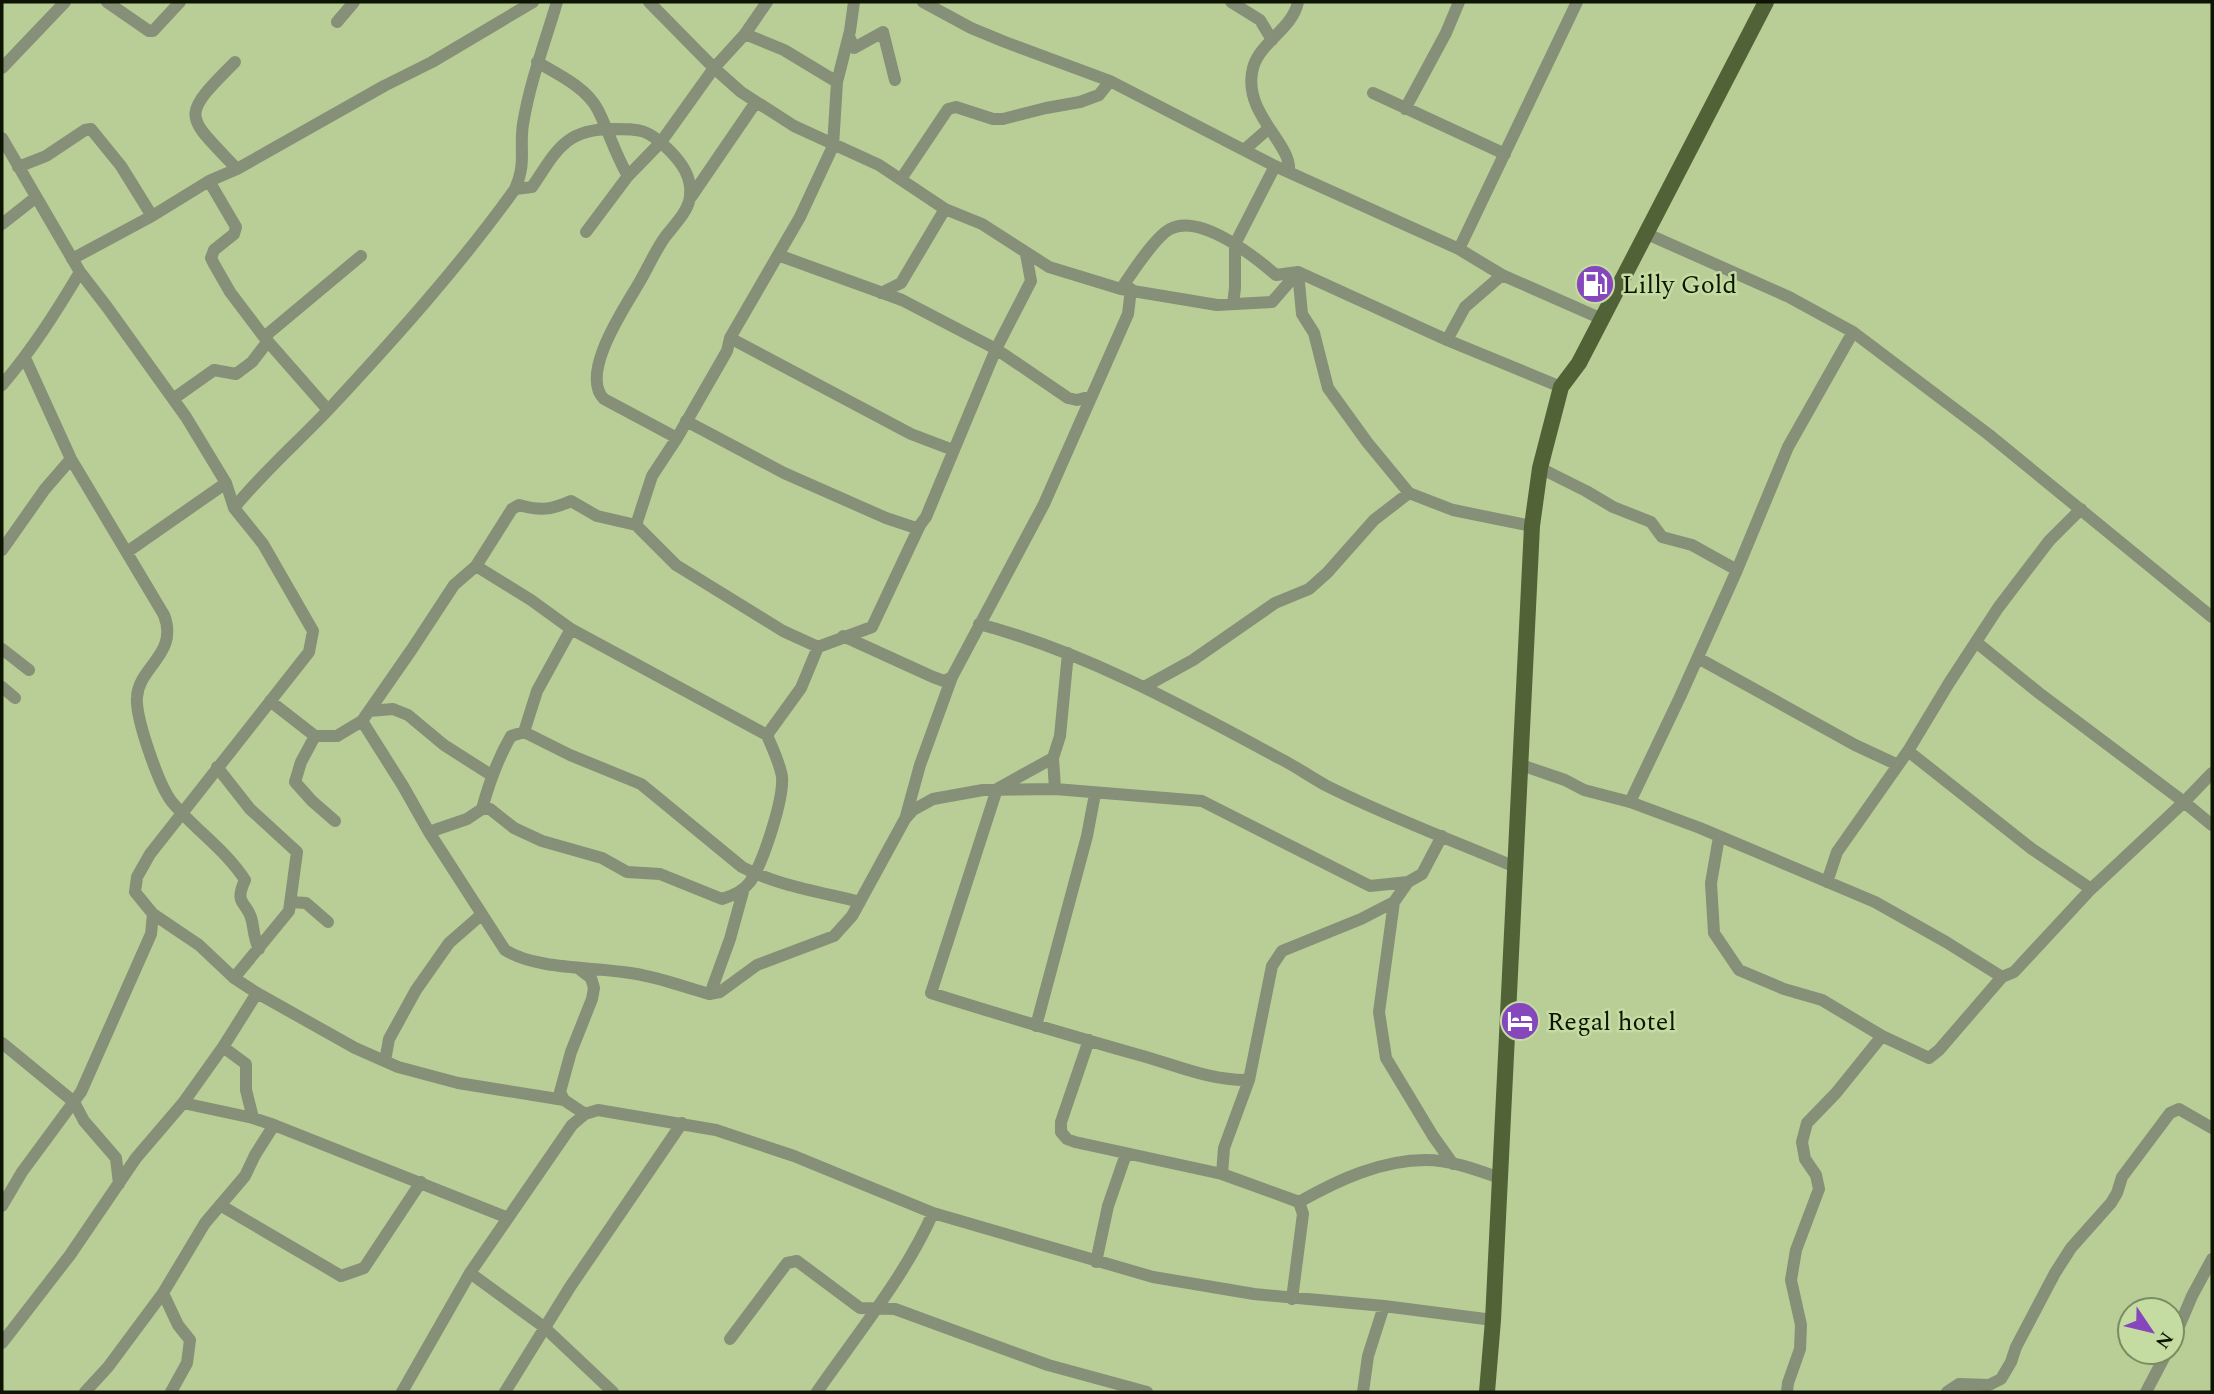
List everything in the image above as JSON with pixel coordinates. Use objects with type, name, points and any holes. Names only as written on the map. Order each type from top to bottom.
[{"type":"main road","points":[[1487,1392],[1493,1320],[1532,526],[1540,468],[1561,387],[1578,363],[1602,319],[1766,2]]},
{"type":"street","points":[[2,68],[65,2]]},
{"type":"street","points":[[107,2],[149,31],[153,31],[180,2]]},
{"type":"street","points":[[337,22],[354,2]]},
{"type":"street","points":[[72,259],[152,216],[209,181],[237,169],[432,62],[515,5],[533,2]]},
{"type":"street","points":[[234,508],[256,481],[328,410],[415,316],[515,189],[523,165],[523,127],[537,62],[557,2]]},
{"type":"street","points":[[649,2],[714,68],[756,102],[833,146],[879,165],[945,209],[982,224],[1049,267],[1126,289],[1217,305],[1272,302],[1298,272]]},
{"type":"street","points":[[586,232],[628,176],[661,142],[714,68],[745,34],[767,2]]},
{"type":"street","points":[[636,525],[652,476],[727,351],[730,338],[800,217],[833,146],[837,82],[849,36],[854,2]]},
{"type":"street","points":[[923,2],[994,37],[1110,81],[1275,166],[1459,249],[1502,275],[1602,319]]},
{"type":"street","points":[[1231,2],[1260,20],[1272,40]]},
{"type":"street","points":[[1289,172],[1289,160],[1258,110],[1251,75],[1254,63],[1292,18],[1298,2]]},
{"type":"street","points":[[1405,109],[1446,33],[1459,2]]},
{"type":"street","points":[[1459,249],[1577,2]]},
{"type":"street","points":[[849,36],[854,48],[883,32],[895,80]]},
{"type":"street","points":[[745,34],[784,50],[837,82]]},
{"type":"street","points":[[235,62],[201,97],[194,118],[201,131],[237,169]]},
{"type":"street","points":[[537,62],[576,86],[597,107],[615,155],[628,176]]},
{"type":"street","points":[[901,179],[948,108],[956,107],[993,119],[1003,119],[1080,103],[1099,95],[1110,81]]},
{"type":"street","points":[[1373,93],[1505,154]]},
{"type":"street","points":[[690,198],[756,102]]},
{"type":"street","points":[[515,189],[532,187],[561,145],[576,134],[605,129],[639,128],[650,133],[684,167],[690,186],[688,206],[664,239],[610,335],[599,362],[597,386],[604,399],[677,438]]},
{"type":"street","points":[[1244,150],[1268,129]]},
{"type":"street","points":[[18,167],[46,156],[85,130],[91,130],[121,166],[152,216]]},
{"type":"street","points":[[2,138],[79,272],[173,398],[226,483],[234,508],[263,544],[313,631],[309,652],[150,853],[137,877],[135,892],[153,914],[199,945],[234,978],[344,1042],[398,1067],[458,1083],[564,1100],[585,1114]]},
{"type":"street","points":[[1233,304],[1235,244],[1275,166]]},
{"type":"street","points":[[209,181],[236,227],[233,234],[214,250],[212,258],[230,292],[266,339],[328,410]]},
{"type":"street","points":[[2,224],[35,198]]},
{"type":"street","points":[[881,293],[901,283],[945,209]]},
{"type":"street","points":[[366,716],[429,832],[497,941],[513,955],[578,968],[634,974],[710,994],[720,992],[757,965],[834,936],[852,916],[905,819],[920,765],[952,677],[1044,504],[1128,314],[1126,289],[1159,238],[1169,230],[1187,225],[1215,234],[1235,244],[1276,275],[1298,272],[1447,340],[1561,387]]},
{"type":"street","points":[[1645,233],[1790,297],[1853,332],[1988,434],[2212,617]]},
{"type":"street","points":[[1026,254],[1031,281]]},
{"type":"street","points":[[778,255],[902,300],[996,349],[1068,398],[1077,400],[1092,396]]},
{"type":"street","points":[[173,398],[214,370],[236,373],[252,362],[266,339],[361,256]]},
{"type":"street","points":[[876,650],[872,627],[935,497],[996,349],[1031,281],[1049,267]]},
{"type":"street","points":[[2,385],[49,324],[79,272]]},
{"type":"street","points":[[1298,272],[1302,314],[1314,333],[1328,388],[1367,442],[1409,493],[1454,510],[1532,526]]},
{"type":"street","points":[[1447,340],[1465,307],[1502,275]]},
{"type":"street","points":[[901,283],[902,300]]},
{"type":"street","points":[[1630,802],[1698,658],[1788,447],[1853,332]]},
{"type":"street","points":[[730,338],[911,433],[953,450]]},
{"type":"street","points":[[25,358],[71,459],[164,615],[168,628],[167,641],[139,689],[138,712],[143,735],[170,800],[212,839],[245,880],[240,890],[241,904],[252,918],[253,937],[258,949]]},
{"type":"street","points":[[686,421],[797,479],[908,527],[920,525]]},
{"type":"street","points":[[2,550],[71,459]]},
{"type":"street","points":[[1540,468],[1613,507],[1651,522],[1661,536],[1692,545],[1737,570]]},
{"type":"street","points":[[127,552],[226,483]]},
{"type":"street","points":[[1144,687],[1193,660],[1275,603],[1309,589],[1327,573],[1374,520],[1409,493]]},
{"type":"street","points":[[366,716],[454,585],[476,566],[512,509],[519,505],[538,510],[571,501],[597,516],[636,525],[676,565],[783,631],[818,647]]},
{"type":"street","points":[[1827,882],[1837,852],[1908,751],[1998,608],[2049,541],[2081,509]]},
{"type":"street","points":[[476,566],[571,629],[767,735],[782,776],[781,791],[769,839],[755,873],[744,888],[730,939],[710,994]]},
{"type":"street","points":[[979,624],[1017,634],[1068,653],[1144,687],[1371,807],[1515,867]]},
{"type":"street","points":[[767,735],[801,688],[818,647],[872,627]]},
{"type":"street","points":[[524,732],[537,691],[571,629]]},
{"type":"street","points":[[843,636],[933,677],[944,681],[952,677]]},
{"type":"street","points":[[1976,642],[2212,825]]},
{"type":"street","points":[[2,649],[29,670]]},
{"type":"street","points":[[1055,789],[1053,758],[1060,736],[1068,653]]},
{"type":"street","points":[[1698,658],[1855,745],[1898,765]]},
{"type":"street","points":[[2,687],[15,698]]},
{"type":"street","points":[[270,701],[316,736],[337,736],[366,716],[393,709],[408,715],[444,745],[491,775]]},
{"type":"street","points":[[481,810],[491,775],[511,736],[524,732],[570,755],[641,783],[743,867],[772,880],[860,902]]},
{"type":"street","points":[[316,736],[301,762],[295,782],[335,821]]},
{"type":"street","points":[[1908,751],[2032,849],[2091,889]]},
{"type":"street","points":[[1053,758],[997,789],[931,992],[1215,1079],[1249,1080]]},
{"type":"street","points":[[1521,765],[1565,780],[1584,790],[1630,802],[1827,882],[1906,918],[2002,977]]},
{"type":"street","points":[[216,767],[250,809],[297,852],[289,911],[234,978]]},
{"type":"street","points":[[1719,837],[1711,883],[1714,933],[1739,970],[1784,989],[1822,1000],[1882,1036],[1928,1058],[1939,1050],[2002,977],[2014,972],[2091,889],[2212,773]]},
{"type":"street","points":[[905,819],[913,810],[933,799],[997,789],[1055,789],[1202,801],[1370,886],[1408,882],[1422,874],[1442,836]]},
{"type":"street","points":[[1035,1026],[1096,794]]},
{"type":"street","points":[[429,832],[467,819],[481,810],[490,809],[514,828],[542,841],[602,858],[627,872],[660,874],[722,899],[744,888]]},
{"type":"street","points":[[1408,882],[1394,902],[1379,1012],[1386,1058],[1453,1164]]},
{"type":"street","points":[[291,902],[306,903],[328,922]]},
{"type":"street","points":[[1222,1174],[1224,1148],[1249,1080],[1272,967],[1282,951],[1361,919],[1394,902]]},
{"type":"street","points":[[2,1206],[22,1172],[81,1092],[151,934],[153,914]]},
{"type":"street","points":[[386,1062],[389,1039],[416,990],[449,943],[481,915]]},
{"type":"street","points":[[564,1100],[560,1092],[594,988],[591,978],[578,968]]},
{"type":"street","points":[[2,1343],[70,1255],[149,1141],[162,1131],[183,1103],[257,993]]},
{"type":"street","points":[[1787,1392],[1800,1349],[1801,1325],[1791,1280],[1796,1250],[1818,1189],[1816,1175],[1805,1159],[1801,1142],[1807,1123],[1836,1093],[1882,1036]]},
{"type":"street","points":[[1089,1040],[1061,1122],[1061,1132],[1067,1139],[1075,1142],[1222,1174],[1299,1202],[1330,1185],[1389,1164],[1427,1160],[1453,1164],[1500,1178]]},
{"type":"street","points":[[2,1043],[74,1102],[84,1121],[116,1158],[119,1184]]},
{"type":"street","points":[[223,1047],[246,1064],[246,1090],[253,1118]]},
{"type":"street","points":[[183,1103],[274,1125],[508,1218]]},
{"type":"street","points":[[1947,1392],[1959,1384],[1989,1385],[2001,1379],[2055,1273],[2071,1248],[2112,1203],[2122,1177],[2170,1113],[2179,1109],[2212,1128]]},
{"type":"street","points":[[402,1392],[470,1273],[572,1125],[585,1114],[597,1110],[716,1130],[794,1156],[933,1213],[1153,1277],[1292,1299],[1384,1306],[1493,1320]]},
{"type":"street","points":[[505,1392],[544,1327],[682,1123]]},
{"type":"street","points":[[85,1392],[108,1367],[163,1293],[205,1223],[245,1176],[274,1125]]},
{"type":"street","points":[[1096,1262],[1108,1206],[1126,1154]]},
{"type":"street","points":[[220,1205],[341,1276],[364,1268],[421,1182]]},
{"type":"street","points":[[1292,1299],[1303,1214],[1299,1202]]},
{"type":"street","points":[[817,1392],[925,1233],[933,1213]]},
{"type":"street","points":[[2186,1310],[2212,1259]]},
{"type":"street","points":[[730,1339],[787,1262],[792,1260],[860,1308],[895,1309],[1048,1365],[1147,1392]]},
{"type":"street","points":[[470,1273],[544,1327],[613,1392]]},
{"type":"street","points":[[163,1293],[178,1325],[190,1340],[187,1363],[171,1392]]},
{"type":"street","points":[[1363,1392],[1368,1356],[1384,1306]]},
{"type":"street","points":[[2146,1392],[2160,1366]]},
{"type":"place","name":"Lilly Gold","points":[[1595,284]]},
{"type":"place","name":"Regal hotel","points":[[1520,1021]]}]
